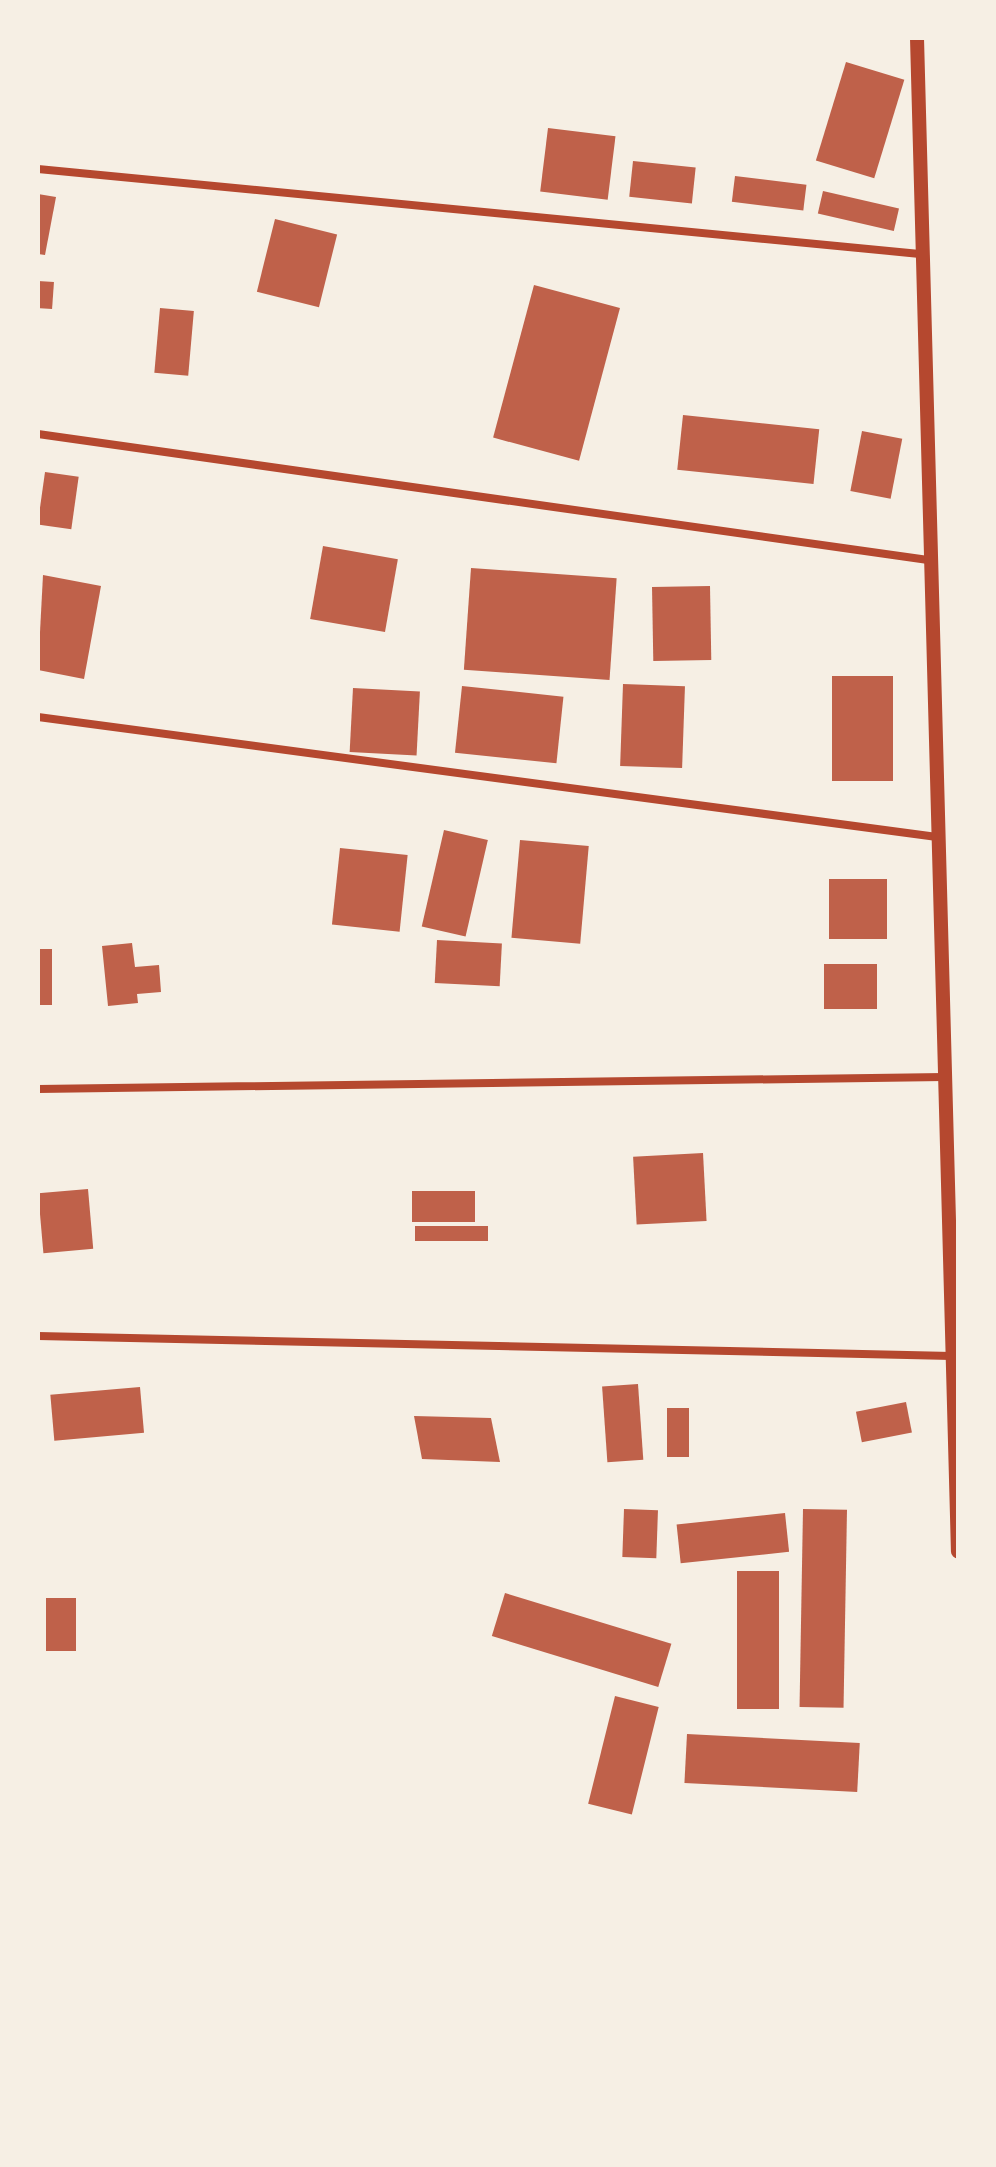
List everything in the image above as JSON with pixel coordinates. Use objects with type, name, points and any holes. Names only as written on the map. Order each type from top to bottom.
[{"type":"street","points":[[917,38],[928,560],[958,1551]]},
{"type":"street","points":[[38,169],[920,254]]},
{"type":"street","points":[[38,434],[928,560]]},
{"type":"street","points":[[38,717],[937,837]]},
{"type":"street","points":[[38,1089],[944,1077]]},
{"type":"street","points":[[38,1336],[952,1356]]},
{"type":"building","points":[[846,62],[904,80],[874,178],[816,160]]},
{"type":"building","points":[[548,128],[615,136],[608,200],[540,192]]},
{"type":"building","points":[[633,161],[696,168],[692,203],[629,197]]},
{"type":"building","points":[[735,176],[806,185],[803,211],[732,202]]},
{"type":"building","points":[[823,191],[899,209],[894,231],[818,213]]},
{"type":"building","points":[[38,194],[56,197],[45,255],[38,254]]},
{"type":"building","points":[[275,219],[337,234],[319,307],[257,292]]},
{"type":"building","points":[[38,281],[54,282],[52,309],[38,308]]},
{"type":"building","points":[[534,285],[620,308],[579,461],[493,438]]},
{"type":"building","points":[[160,308],[194,311],[188,376],[154,373]]},
{"type":"building","points":[[683,415],[819,429],[814,484],[677,470]]},
{"type":"building","points":[[862,431],[902,439],[891,499],[850,491]]},
{"type":"building","points":[[45,472],[79,477],[71,529],[38,525]]},
{"type":"building","points":[[323,546],[398,559],[385,632],[310,619]]},
{"type":"building","points":[[471,568],[617,578],[610,680],[464,670]]},
{"type":"building","points":[[43,575],[101,586],[84,679],[38,670]]},
{"type":"building","points":[[710,586],[711,660],[653,661],[652,587]]},
{"type":"building","points":[[832,676],[893,676],[893,781],[832,781]]},
{"type":"building","points":[[623,684],[685,686],[682,768],[620,766]]},
{"type":"building","points":[[462,686],[563,697],[556,763],[455,753]]},
{"type":"building","points":[[353,688],[420,692],[417,755],[350,752]]},
{"type":"building","points":[[444,830],[488,840],[466,937],[422,926]]},
{"type":"building","points":[[520,840],[589,846],[580,944],[511,938]]},
{"type":"building","points":[[340,848],[408,855],[400,932],[332,925]]},
{"type":"building","points":[[829,879],[887,879],[887,939],[829,939]]},
{"type":"building","points":[[437,940],[502,943],[500,986],[435,983]]},
{"type":"building","points":[[132,943],[135,967],[159,965],[161,992],[137,994],[138,1003],[108,1006],[102,946]]},
{"type":"building","points":[[38,949],[52,949],[52,1005],[38,1005]]},
{"type":"building","points":[[824,964],[877,964],[877,1009],[824,1009]]},
{"type":"building","points":[[703,1153],[707,1221],[637,1225],[633,1157]]},
{"type":"building","points":[[88,1189],[93,1249],[43,1253],[38,1193]]},
{"type":"building","points":[[412,1191],[475,1191],[475,1222],[412,1222]]},
{"type":"building","points":[[415,1226],[488,1226],[488,1241],[415,1241]]},
{"type":"building","points":[[638,1384],[643,1460],[607,1462],[602,1387]]},
{"type":"building","points":[[140,1387],[144,1433],[54,1441],[50,1395]]},
{"type":"building","points":[[906,1402],[912,1432],[862,1442],[856,1412]]},
{"type":"building","points":[[667,1408],[689,1408],[689,1457],[667,1457]]},
{"type":"building","points":[[414,1416],[491,1418],[500,1462],[422,1459]]},
{"type":"building","points":[[624,1509],[658,1510],[656,1558],[622,1557]]},
{"type":"building","points":[[803,1509],[847,1510],[844,1708],[800,1707]]},
{"type":"building","points":[[785,1513],[789,1552],[681,1563],[677,1524]]},
{"type":"building","points":[[737,1571],[779,1571],[779,1709],[737,1709]]},
{"type":"building","points":[[505,1593],[671,1644],[658,1687],[492,1636]]},
{"type":"building","points":[[46,1598],[76,1598],[76,1651],[46,1651]]},
{"type":"building","points":[[615,1696],[659,1707],[632,1815],[588,1804]]},
{"type":"building","points":[[687,1734],[860,1743],[857,1792],[684,1783]]}]
